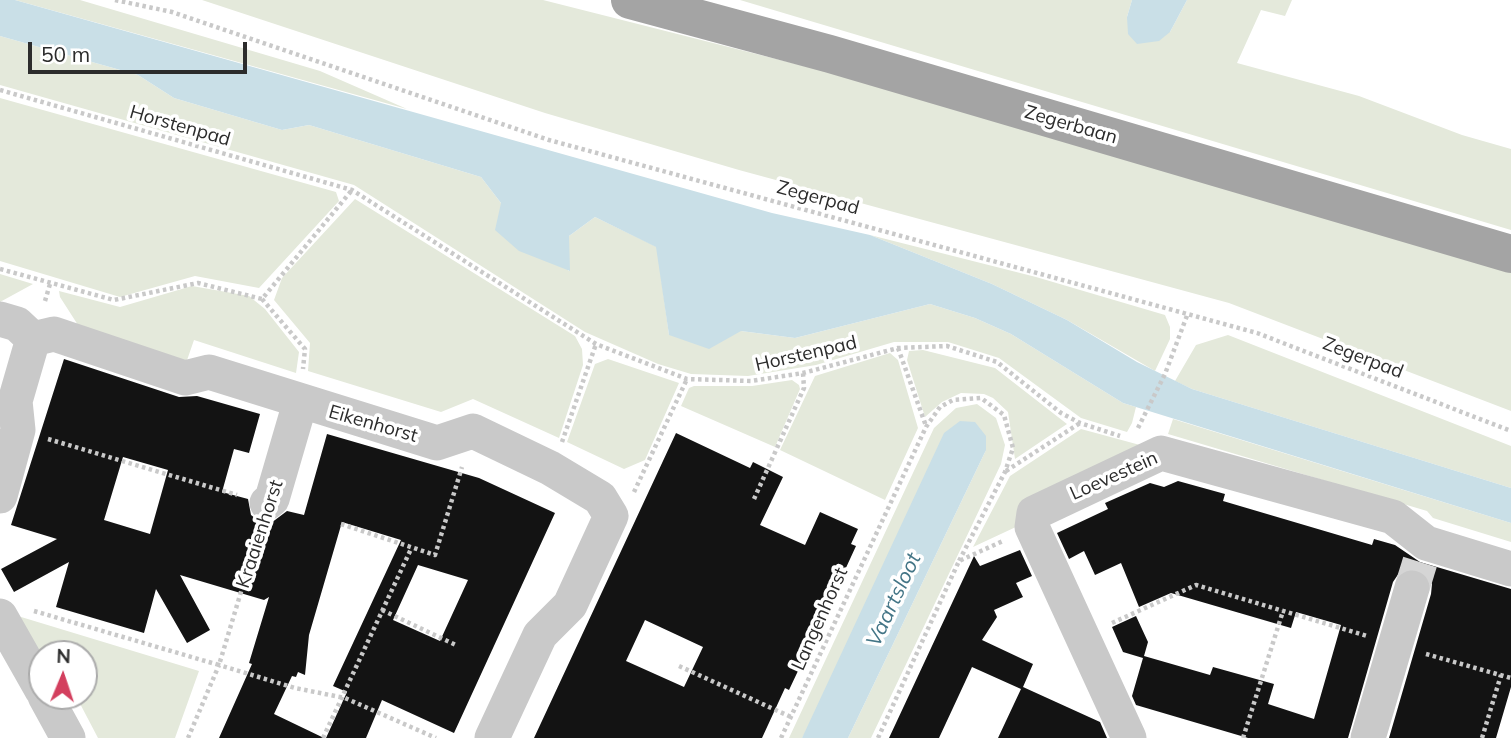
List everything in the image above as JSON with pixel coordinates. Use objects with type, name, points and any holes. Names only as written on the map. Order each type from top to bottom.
[{"type":"main road","name":"Zegerbaan","points":[[630,0],[830,54],[1511,254]]},
{"type":"street","points":[[0,319],[18,324],[33,339],[15,401],[18,430],[0,496]]},
{"type":"street","name":"Eikenhorst","points":[[33,339],[54,334],[185,377],[209,372],[300,403],[437,443],[473,432],[550,468],[600,498],[611,516]]},
{"type":"street","name":"Kraaienhorst","points":[[267,503],[272,499],[300,403]]},
{"type":"street","name":"Loevestein","points":[[1129,738],[1032,527],[1034,513],[1149,440],[1393,517],[1419,564],[1511,569]]},
{"type":"street","points":[[492,738],[540,635],[570,605],[611,516]]},
{"type":"street","points":[[1367,738],[1419,564]]},
{"type":"street","points":[[13,612],[28,652]]},
{"type":"street","points":[[53,710],[68,738]]},
{"type":"path","name":"Zegerpad","points":[[115,0],[173,12],[550,140],[1257,333],[1511,431]]},
{"type":"path","name":"Horstenpad","points":[[0,90],[352,190],[596,344],[687,379],[751,381],[803,373],[898,348],[947,346],[997,362],[1061,413],[1080,424],[1131,439],[1144,450],[1149,440]]},
{"type":"path","points":[[262,299],[352,190]]},
{"type":"path","points":[[0,269],[114,300],[198,283],[262,299],[305,349],[300,403]]},
{"type":"path","points":[[45,301],[50,284]]},
{"type":"path","points":[[1149,440],[1165,374],[1188,313]]},
{"type":"path","points":[[550,468],[567,430],[596,344]]},
{"type":"path","points":[[898,348],[926,427]]},
{"type":"path","points":[[754,499],[804,388],[803,373]]},
{"type":"path","points":[[611,516],[626,510],[687,379]]},
{"type":"path","name":"Langenhorst","points":[[781,738],[875,532],[926,427],[940,407],[953,400],[981,398],[1004,415],[1013,448],[1005,472]]},
{"type":"path","points":[[878,738],[960,561],[1005,472],[1080,424]]},
{"type":"path","points":[[18,430],[267,503]]},
{"type":"path","points":[[341,524],[435,555],[464,460],[456,437]]},
{"type":"path","name":"Kraaienhorst","points":[[188,738],[219,665],[267,503]]},
{"type":"path","points":[[960,561],[1001,542]]},
{"type":"path","points":[[323,738],[411,549]]},
{"type":"path","points":[[1082,637],[1196,585],[1511,678]]},
{"type":"path","points":[[382,610],[456,645]]},
{"type":"path","points":[[1243,738],[1283,611]]},
{"type":"path","points":[[13,612],[219,665],[295,688],[343,698],[436,738]]},
{"type":"path","points":[[680,666],[791,717]]},
{"type":"path","points":[[1482,738],[1501,676]]},
{"type":"shaded area","points":[[15,0],[80,0],[320,71],[407,109]]},
{"type":"shaded area","points":[[202,0],[543,0],[982,111],[1511,272],[1511,411],[1229,303],[739,170],[545,113]]},
{"type":"shaded area","points":[[740,0],[1132,0],[1127,17],[1170,32],[1187,0],[1292,0],[1285,16],[1261,10],[1237,63],[1359,96],[1462,135],[1511,149],[1511,230]]},
{"type":"shaded area","points":[[0,36],[138,75],[174,98],[282,130],[309,125],[481,177],[501,203],[569,271],[569,236],[595,217],[657,247],[669,335],[741,331],[795,338],[930,304],[975,318],[1011,334],[1123,403],[1136,407],[1132,423],[1127,432],[1081,418],[999,358],[948,342],[894,342],[816,365],[748,376],[691,374],[658,364],[585,332],[354,185],[0,85]]},
{"type":"shaded area","points":[[0,98],[336,192],[339,201],[259,288],[195,276],[120,297],[0,261]]},
{"type":"shaded area","points":[[355,199],[575,336],[582,349],[583,365],[559,438],[473,399],[441,412],[308,371],[310,343],[274,300],[282,278]]},
{"type":"shaded area","points":[[870,235],[1036,277],[1165,315],[1170,327],[1170,339],[1155,371],[1067,320],[992,284]]},
{"type":"shaded area","points":[[0,274],[33,284],[0,302]]},
{"type":"shaded area","points":[[192,286],[249,296],[265,309],[299,352],[296,373],[194,340],[185,366],[85,336],[60,297],[59,291],[120,307]]},
{"type":"shaded area","points":[[1228,335],[1511,446],[1511,488],[1192,389],[1175,381],[1196,345]]},
{"type":"shaded area","points":[[923,350],[995,368],[1067,424],[1015,459],[1008,412],[993,398],[984,394],[961,393],[942,402],[925,417],[907,360],[909,351]]},
{"type":"shaded area","points":[[890,353],[898,360],[918,428],[885,500],[780,450],[815,376]]},
{"type":"shaded area","points":[[608,359],[679,383],[645,460],[624,469],[567,442],[595,364]]},
{"type":"shaded area","points":[[792,380],[800,389],[775,447],[681,406],[689,388],[694,386],[752,386]]},
{"type":"shaded area","points":[[977,404],[996,418],[1005,445],[1001,464],[871,738],[848,738],[986,450],[802,738],[789,738],[934,428],[956,408]]},
{"type":"shaded area","points":[[1173,419],[1511,523],[1511,542],[1433,518],[1427,511],[1168,434]]},
{"type":"shaded area","points":[[1081,429],[1151,448],[1018,526],[973,547],[1010,476]]},
{"type":"shaded area","points":[[8,613],[97,640],[28,640],[28,647]]},
{"type":"shaded area","points":[[98,640],[199,671],[175,738],[98,738],[83,710],[98,710]]},
{"type":"water","points":[[0,0],[15,0],[772,213],[870,235],[992,284],[1067,320],[1137,362],[1192,389],[1511,488],[1511,523],[1123,403],[1011,334],[975,318],[930,304],[795,338],[741,331],[709,349],[669,335],[656,247],[595,217],[569,236],[570,271],[519,251],[495,230],[501,203],[481,177],[309,125],[282,130],[174,98],[138,75],[0,36]]},
{"type":"water","points":[[1132,0],[1187,0],[1170,32],[1159,41],[1137,44],[1128,34],[1127,17]]},
{"type":"water","name":"Vaartsloot","points":[[960,421],[975,422],[986,436],[986,450],[848,738],[802,738],[944,433]]},
{"type":"building","points":[[64,359],[179,397],[197,396],[260,414],[249,453],[234,449],[222,492],[248,499],[251,515],[260,522],[271,523],[287,511],[304,515],[327,434],[479,478],[555,513],[454,733],[382,700],[366,738],[326,738],[347,692],[333,686],[401,540],[342,522],[309,635],[305,675],[298,672],[296,677],[292,676],[274,714],[324,738],[219,738],[252,664],[249,663],[269,597],[264,600],[180,575],[210,630],[187,643],[156,589],[144,633],[56,607],[69,562],[14,592],[1,569],[57,539],[11,525]],"holes":[[[123,457],[168,470],[150,534],[104,520]],[[418,565],[468,580],[440,641],[393,620]]]},
{"type":"building","points":[[676,433],[750,468],[753,462],[783,477],[760,525],[805,545],[820,512],[858,529],[851,544],[856,546],[789,690],[785,688],[762,738],[534,738]],"holes":[[[645,620],[703,647],[684,687],[626,661]]]},
{"type":"building","points":[[1178,481],[1225,494],[1223,501],[1372,545],[1374,539],[1395,545],[1420,562],[1511,589],[1511,687],[1496,738],[1389,738],[1431,594],[1432,584],[1427,575],[1417,569],[1399,573],[1393,582],[1348,738],[1248,738],[1136,705],[1132,696],[1143,658],[1123,652],[1112,627],[1136,616],[1148,642],[1144,656],[1210,675],[1213,667],[1274,684],[1268,704],[1314,719],[1341,625],[1296,612],[1291,628],[1171,593],[1139,607],[1121,563],[1095,575],[1084,551],[1069,559],[1057,533],[1108,509],[1105,503],[1150,483],[1164,487]]},
{"type":"building","points":[[1020,550],[1032,576],[1016,583],[1023,597],[994,610],[997,617],[982,640],[1033,664],[1023,687],[1100,722],[1107,738],[998,738],[1021,689],[972,667],[939,738],[889,738],[974,556],[980,566]]},
{"type":"tunnel","points":[[1412,588],[1420,562]]}]
